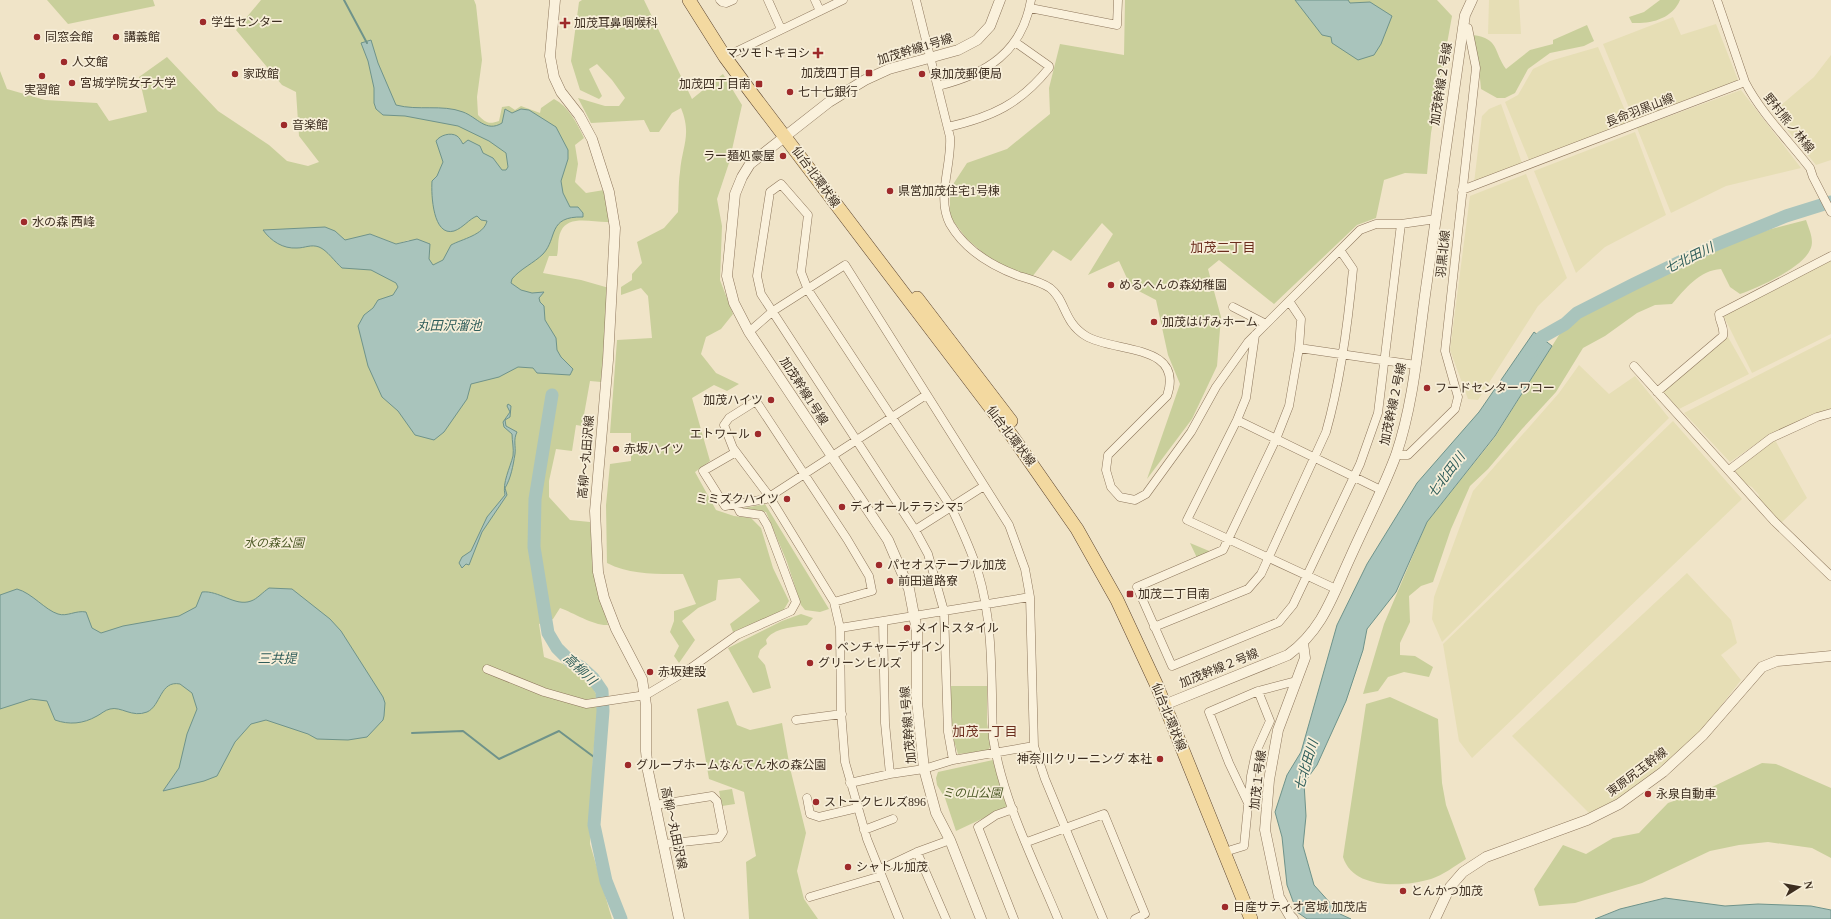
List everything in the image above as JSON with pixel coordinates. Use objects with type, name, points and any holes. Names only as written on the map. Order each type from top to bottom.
[{"type":"main road","name":"仙台北環状線","points":[[689,0],[1045,482],[1077,529],[1107,581],[1157,686],[1168,703],[1259,919]]},
{"type":"main road","name":"仙台北環状線","points":[[698,0],[729,55]]},
{"type":"main road","name":"仙台北環状線","points":[[1168,703],[1250,919]]},
{"type":"street","name":"高柳～丸田沢線","points":[[555,0],[550,56],[554,77],[561,92],[579,115],[592,139],[609,192],[615,228],[608,360],[595,511],[598,572],[604,598],[616,629],[642,679],[646,695],[646,752],[655,805],[679,919]]},
{"type":"street","points":[[720,0],[726,3],[733,0]]},
{"type":"street","points":[[768,0],[782,30]]},
{"type":"street","points":[[815,0],[820,11]]},
{"type":"street","points":[[729,55],[842,0]]},
{"type":"street","points":[[916,0],[948,127],[950,152],[944,203],[951,224],[963,240],[977,254],[993,265],[1042,284],[1053,290],[1069,321],[1084,334],[1099,342],[1153,355],[1162,362],[1169,371],[1170,385],[1166,396],[1108,455],[1106,470],[1111,487],[1120,497],[1135,500],[1146,494],[1191,432],[1216,387],[1255,335],[1360,230],[1376,224],[1401,224],[1436,219]]},
{"type":"street","name":"加茂幹線1号線","points":[[981,919],[950,840],[936,813],[924,769],[917,702],[915,616],[909,589],[888,540],[832,458],[778,373],[749,332],[734,303],[727,276],[735,194],[742,177],[750,164],[788,133],[842,94],[865,80],[889,69],[958,50],[977,40],[990,26],[1000,0]]},
{"type":"street","points":[[938,86],[962,80],[980,72],[996,62],[1015,42],[1024,26],[1030,4],[1117,25],[1118,0]]},
{"type":"street","name":"加茂幹線２号線","points":[[1168,703],[1288,654],[1303,643],[1322,618],[1381,490],[1396,455],[1405,421],[1416,365],[1463,28],[1465,15],[1472,0]]},
{"type":"street","points":[[1717,0],[1746,82]]},
{"type":"street","name":"羽黒北線","points":[[1396,455],[1408,455],[1455,409],[1458,397],[1445,351],[1476,68],[1468,28],[1463,28]]},
{"type":"street","points":[[948,127],[977,120],[1003,109],[1030,90],[1049,68],[1049,66],[1015,42]]},
{"type":"street","name":"野村熊ノ林線","points":[[1746,82],[1756,102],[1766,112],[1810,168],[1831,212]]},
{"type":"street","name":"長命羽黒山線","points":[[1462,190],[1746,82]]},
{"type":"street","points":[[953,760],[948,732],[944,611],[928,554],[915,530],[761,294],[757,276],[770,192],[781,184],[808,215],[801,272],[808,290],[951,507],[967,542],[978,572],[985,603],[995,753],[1004,786],[1058,919]]},
{"type":"street","points":[[1289,301],[1301,319],[1299,348],[1289,406],[1276,439],[1223,550],[1137,587],[1172,666],[1279,622],[1293,605],[1360,464],[1378,412],[1386,359],[1401,224]]},
{"type":"street","points":[[1154,627],[1248,588],[1261,574],[1267,558],[1315,458],[1326,432],[1333,409],[1353,269],[1340,250]]},
{"type":"street","points":[[1657,392],[1722,336],[1724,330],[1719,319],[1719,314],[1831,256]]},
{"type":"street","points":[[749,332],[773,311],[845,265],[1009,525],[1025,569],[1030,597],[1034,746],[1045,779],[1103,919]]},
{"type":"street","points":[[1233,307],[1266,324]]},
{"type":"street","points":[[1255,335],[1246,398],[1237,420],[1187,520],[1336,589]]},
{"type":"street","points":[[1299,348],[1386,359],[1416,365]]},
{"type":"street","points":[[1634,366],[1774,521],[1831,576]]},
{"type":"street","points":[[736,452],[703,471],[725,506],[766,499],[832,458],[926,395]]},
{"type":"street","points":[[834,602],[872,591],[868,576],[858,558],[756,401],[728,418],[724,425],[736,452],[769,496],[834,602],[840,628],[842,714],[845,762],[864,830],[899,919]]},
{"type":"street","points":[[1729,470],[1771,438],[1817,416],[1831,413]]},
{"type":"street","points":[[1237,420],[1381,490]]},
{"type":"street","points":[[915,530],[984,486]]},
{"type":"street","points":[[487,669],[544,692],[586,704],[646,695],[688,670],[737,635],[792,611],[796,602],[767,525],[761,515],[740,512],[736,504]]},
{"type":"street","points":[[840,628],[985,603],[1030,597]]},
{"type":"street","points":[[883,621],[885,723],[890,774]]},
{"type":"street","name":"加茂１号線","points":[[1293,919],[1279,897],[1265,830],[1270,780],[1278,730],[1305,658],[1303,643]]},
{"type":"street","name":"東原尻玉幹線","points":[[1435,919],[1450,887],[1463,872],[1486,857],[1587,820],[1618,804],[1663,772],[1704,735],[1762,667],[1777,661],[1831,656]]},
{"type":"street","points":[[1248,806],[1209,712],[1258,691],[1296,681]]},
{"type":"street","points":[[1231,850],[1244,846],[1251,776],[1256,752],[1270,722],[1258,691]]},
{"type":"street","points":[[796,720],[842,714]]},
{"type":"street","points":[[850,783],[890,774],[924,769],[953,760],[1034,746]]},
{"type":"street","points":[[655,805],[712,796],[717,801],[723,832],[719,838],[664,844]]},
{"type":"street","points":[[807,798],[810,814],[819,817],[857,808]]},
{"type":"street","points":[[1013,808],[996,815],[978,827],[1014,919]]},
{"type":"street","points":[[1027,842],[1104,814],[1145,914],[1135,919]]},
{"type":"street","points":[[864,830],[893,819]]},
{"type":"street","points":[[810,897],[880,873],[917,852],[950,840]]},
{"type":"street","points":[[917,852],[946,919]]},
{"type":"shaded area","points":[[1489,0],[1519,0],[1521,34],[1488,34]]},
{"type":"shaded area","points":[[1673,17],[1681,35],[1716,24],[1738,80],[1634,120],[1603,44]]},
{"type":"shaded area","points":[[1598,47],[1630,122],[1529,160],[1505,102],[1518,95],[1533,69],[1550,61]]},
{"type":"shaded area","points":[[1831,55],[1831,160],[1816,165],[1773,112],[1814,77]]},
{"type":"shaded area","points":[[1741,90],[1801,168],[1726,186],[1671,213],[1637,128]]},
{"type":"shaded area","points":[[1501,104],[1522,163],[1474,183],[1482,116],[1489,109]]},
{"type":"shaded area","points":[[1635,132],[1666,215],[1605,247],[1576,273],[1534,171]]},
{"type":"shaded area","points":[[1526,174],[1567,278],[1538,306],[1478,400],[1468,399],[1450,350],[1470,196]]},
{"type":"shaded area","points":[[1831,259],[1831,334],[1752,373],[1723,315]]},
{"type":"shaded area","points":[[1728,337],[1749,374],[1679,409],[1663,392]]},
{"type":"shaded area","points":[[1831,338],[1831,410],[1770,434],[1730,462],[1684,413]]},
{"type":"shaded area","points":[[1579,365],[1609,394],[1635,376],[1669,418],[1442,642],[1432,619],[1434,597],[1473,491],[1559,393]]},
{"type":"shaded area","points":[[1673,421],[1742,499],[1472,758],[1459,741],[1443,644]]},
{"type":"shaded area","points":[[1775,440],[1807,498],[1781,523],[1758,498],[1759,495],[1752,487],[1744,483],[1736,474],[1736,470]]},
{"type":"shaded area","points":[[1687,573],[1731,620],[1737,643],[1721,655],[1741,680],[1703,729],[1656,773],[1618,800],[1590,814],[1512,736]]},
{"type":"green space","points":[[47,0],[153,0],[155,6],[68,24]]},
{"type":"green space","name":"水の森公園","points":[[261,0],[474,0],[476,5],[482,60],[477,97],[478,115],[485,121],[492,123],[499,121],[502,107],[509,106],[515,110],[521,106],[540,113],[541,108],[554,99],[568,111],[584,138],[575,145],[578,164],[575,182],[586,193],[604,190],[609,222],[582,220],[565,226],[560,234],[557,256],[549,256],[543,273],[581,280],[609,288],[601,382],[590,381],[582,426],[576,425],[572,451],[556,449],[549,481],[549,497],[570,520],[590,522],[594,574],[608,625],[602,625],[590,621],[560,608],[553,619],[539,624],[544,657],[563,664],[590,683],[596,694],[598,709],[593,756],[590,844],[612,919],[0,919],[0,71],[7,89],[45,100],[97,103],[109,121],[147,112],[139,77],[167,57],[218,111],[269,145],[287,161],[308,166],[319,162],[299,136],[296,92],[282,85],[236,30]],"holes":[[[370,234],[396,244],[409,240],[413,248],[354,239]]]},
{"type":"green space","points":[[582,0],[644,0],[692,99],[723,74],[742,105],[729,163],[717,199],[722,226],[720,280],[733,314],[721,329],[706,337],[701,354],[716,373],[739,384],[727,391],[714,385],[692,398],[710,461],[695,472],[716,510],[734,516],[751,518],[761,528],[773,568],[789,601],[783,611],[733,632],[730,624],[760,601],[740,578],[718,580],[716,600],[698,608],[682,621],[695,640],[679,663],[674,656],[679,646],[670,632],[674,621],[674,611],[696,604],[683,574],[634,572],[607,563],[606,505],[610,464],[631,461],[631,433],[610,433],[617,340],[652,338],[648,296],[641,288],[621,295],[621,287],[632,280],[632,274],[642,263],[637,242],[664,228],[678,212],[679,177],[686,126],[681,108],[672,113],[659,132],[650,132],[644,120],[591,123],[578,98],[605,106],[619,106],[625,98],[612,80],[597,64],[589,69],[602,96],[599,99],[580,90],[571,61],[579,2]]},
{"type":"green space","points":[[1125,0],[1437,0],[1452,16],[1431,133],[1427,174],[1405,173],[1384,180],[1376,218],[1357,225],[1274,304],[1219,260],[1208,269],[1221,317],[1217,366],[1192,419],[1147,479],[1180,384],[1168,355],[1156,300],[1131,287],[1119,261],[1088,275],[1113,234],[1102,223],[1071,261],[1053,250],[1032,277],[995,263],[967,239],[950,217],[950,189],[967,163],[1007,149],[1050,114],[1049,88],[1060,44],[1124,55]]},
{"type":"green space","points":[[1660,0],[1680,0],[1672,12],[1660,19],[1632,23],[1629,17],[1644,12]]},
{"type":"green space","points":[[1587,25],[1594,41],[1584,46],[1550,53],[1528,69],[1515,93],[1505,98],[1497,98],[1481,89],[1473,35],[1488,39],[1492,43],[1506,69],[1530,50],[1553,44],[1553,40]]},
{"type":"green space","points":[[1806,220],[1812,239],[1810,250],[1798,264],[1779,276],[1740,294],[1730,287],[1721,269],[1713,270],[1694,281],[1672,304],[1655,305],[1637,313],[1605,336],[1583,348],[1556,392],[1488,469],[1470,486],[1451,529],[1433,582],[1421,586],[1409,596],[1410,622],[1400,643],[1400,655],[1415,656],[1433,667],[1429,677],[1404,672],[1388,677],[1378,691],[1363,694],[1384,624],[1427,522],[1495,437],[1564,327],[1584,313],[1717,247],[1771,229]]},
{"type":"green space","points":[[765,504],[829,609],[820,612],[805,610],[801,605],[787,562],[766,512],[746,511],[745,508]]},
{"type":"green space","points":[[1190,543],[1214,553],[1198,560]]},
{"type":"green space","points":[[801,614],[813,618],[807,625],[790,627],[779,631],[769,636],[766,640],[767,644],[760,650],[758,657],[765,665],[771,688],[753,693],[728,648],[782,621]]},
{"type":"green space","points":[[950,686],[987,686],[987,723],[991,746],[987,751],[958,754],[952,735]]},
{"type":"green space","points":[[1390,697],[1438,719],[1442,783],[1446,805],[1466,859],[1431,879],[1407,884],[1368,881],[1357,875],[1349,868],[1343,857],[1366,704]]},
{"type":"green space","points":[[728,701],[737,725],[750,730],[782,723],[790,768],[806,833],[797,871],[804,899],[818,919],[749,919],[746,862],[756,856],[744,792],[709,779],[697,709]]},
{"type":"green space","name":"ミの山公園","points":[[993,760],[1007,807],[956,831],[945,798],[937,785],[936,778],[938,772]]},
{"type":"green space","points":[[1762,763],[1776,764],[1831,788],[1831,858],[1812,848],[1768,842],[1739,845],[1710,851],[1642,883],[1575,903],[1539,906],[1534,889],[1563,845],[1586,854],[1613,838],[1639,833],[1668,803],[1708,789]]},
{"type":"green space","points":[[732,789],[735,804],[722,806],[719,791]]},
{"type":"water","points":[[1295,0],[1348,0],[1350,3],[1370,2],[1392,16],[1381,44],[1374,55],[1358,60],[1332,43],[1331,37],[1322,35]]},
{"type":"water","name":"丸田沢溜池","points":[[371,40],[378,63],[396,105],[413,108],[447,108],[468,114],[482,123],[491,126],[496,126],[502,123],[505,109],[512,113],[521,109],[529,110],[556,127],[568,150],[568,159],[561,181],[563,193],[570,207],[578,207],[583,213],[583,217],[564,220],[558,224],[548,248],[543,254],[515,275],[511,283],[521,290],[532,293],[544,292],[539,298],[540,302],[544,306],[545,320],[556,338],[557,350],[561,357],[573,369],[570,375],[537,373],[533,368],[518,367],[499,377],[471,384],[467,399],[444,432],[434,440],[415,435],[398,411],[382,397],[368,366],[358,326],[364,315],[373,308],[378,300],[393,295],[398,287],[396,283],[371,270],[342,268],[328,253],[319,247],[313,246],[292,248],[282,246],[270,238],[263,230],[325,227],[335,231],[345,240],[370,234],[396,244],[417,239],[430,244],[429,259],[433,265],[443,260],[451,245],[472,236],[482,230],[485,226],[487,221],[481,220],[477,216],[454,231],[447,231],[442,228],[438,222],[433,205],[432,181],[437,176],[443,162],[436,141],[440,137],[449,134],[457,136],[463,144],[468,140],[480,146],[483,153],[493,158],[502,170],[506,170],[508,167],[506,153],[489,141],[458,126],[405,116],[383,115],[376,109],[374,103],[374,88],[368,61],[361,43]]},
{"type":"water","points":[[1534,332],[1552,346],[1495,436],[1427,522],[1396,592],[1367,629],[1363,650],[1346,701],[1317,765],[1304,783],[1306,816],[1303,846],[1314,885],[1340,914],[1351,919],[1307,919],[1297,912],[1287,885],[1282,837],[1275,812],[1287,775],[1301,752],[1337,625],[1367,564],[1417,483],[1479,412]]},
{"type":"water","points":[[508,404],[511,406],[510,417],[505,420],[506,426],[517,432],[515,438],[513,467],[505,488],[507,495],[482,532],[469,565],[466,564],[462,568],[459,563],[462,557],[471,551],[487,517],[505,495],[504,490],[505,481],[513,456],[512,434],[504,427],[503,422],[510,412],[507,406]]},
{"type":"water","name":"三共提","points":[[269,588],[292,589],[330,619],[341,631],[383,697],[385,703],[383,720],[367,737],[348,740],[317,739],[308,734],[266,720],[251,724],[235,742],[217,776],[204,781],[163,791],[179,768],[187,734],[197,709],[192,693],[180,684],[168,686],[152,709],[147,712],[136,714],[118,709],[110,709],[92,719],[76,723],[66,723],[55,720],[47,701],[31,699],[0,709],[0,595],[17,589],[28,594],[53,612],[61,615],[86,612],[92,628],[101,633],[123,626],[179,616],[196,607],[202,592],[215,593],[239,602],[245,602],[253,600]]},
{"type":"water","points":[[1665,898],[1725,906],[1758,904],[1811,906],[1831,910],[1831,919],[1595,919],[1620,909]]},
{"type":"waterway","points":[[344,0],[367,43]]},
{"type":"waterway","name":"七北田川","points":[[1532,352],[1542,337],[1565,324],[1577,313],[1634,284],[1715,245],[1786,216],[1831,202]]},
{"type":"waterway","name":"高柳川","points":[[552,395],[535,499],[534,547],[548,633],[557,648],[571,662],[581,667],[593,678],[602,691],[603,711],[594,825],[606,881],[621,919]]},
{"type":"waterway","points":[[412,733],[463,731],[499,759],[559,731],[598,760]]},
{"type":"place","name":"学生センター","points":[[203,22]]},
{"type":"place","name":"加茂耳鼻咽喉科","points":[[565,23]]},
{"type":"place","name":"同窓会館","points":[[37,37]]},
{"type":"place","name":"講義館","points":[[116,37]]},
{"type":"place","name":"マツモトキヨシ","points":[[818,53]]},
{"type":"place","name":"人文館","points":[[64,62]]},
{"type":"place","name":"加茂四丁目","points":[[869,73]]},
{"type":"place","name":"家政館","points":[[235,74]]},
{"type":"place","name":"泉加茂郵便局","points":[[922,74]]},
{"type":"place","name":"実習館","points":[[42,76]]},
{"type":"place","name":"宮城学院女子大学","points":[[72,83]]},
{"type":"place","name":"加茂四丁目南","points":[[759,84]]},
{"type":"place","name":"七十七銀行","points":[[790,92]]},
{"type":"place","name":"音楽館","points":[[284,125]]},
{"type":"place","name":"ラー麺処豪屋","points":[[783,156]]},
{"type":"place","name":"県営加茂住宅1号棟","points":[[890,191]]},
{"type":"place","name":"水の森 西峰","points":[[24,222]]},
{"type":"place","name":"めるへんの森幼稚園","points":[[1111,285]]},
{"type":"place","name":"加茂はげみホーム","points":[[1154,322]]},
{"type":"place","name":"フードセンターワコー","points":[[1427,388]]},
{"type":"place","name":"加茂ハイツ","points":[[771,400]]},
{"type":"place","name":"エトワール","points":[[758,434]]},
{"type":"place","name":"赤坂ハイツ","points":[[616,449]]},
{"type":"place","name":"ミミズクハイツ","points":[[787,499]]},
{"type":"place","name":"ディオールテラシマ5","points":[[842,507]]},
{"type":"place","name":"パセオステーブル加茂","points":[[879,565]]},
{"type":"place","name":"前田道路寮","points":[[890,581]]},
{"type":"place","name":"加茂二丁目南","points":[[1130,594]]},
{"type":"place","name":"メイトスタイル","points":[[907,628]]},
{"type":"place","name":"ベンチャーデザイン","points":[[829,647]]},
{"type":"place","name":"グリーンヒルズ","points":[[810,663]]},
{"type":"place","name":"赤坂建設","points":[[650,672]]},
{"type":"place","name":"神奈川クリーニング 本社","points":[[1160,759]]},
{"type":"place","name":"グループホームなんてん水の森公園","points":[[628,765]]},
{"type":"place","name":"永泉自動車","points":[[1648,794]]},
{"type":"place","name":"ストークヒルズ896","points":[[816,802]]},
{"type":"place","name":"シャトル加茂","points":[[848,867]]},
{"type":"place","name":"とんかつ加茂","points":[[1403,891]]},
{"type":"place","name":"日産サティオ宮城 加茂店","points":[[1225,907]]},
{"type":"district","name":"加茂二丁目","points":[[1223,247]]},
{"type":"district","name":"加茂一丁目","points":[[985,731]]}]
